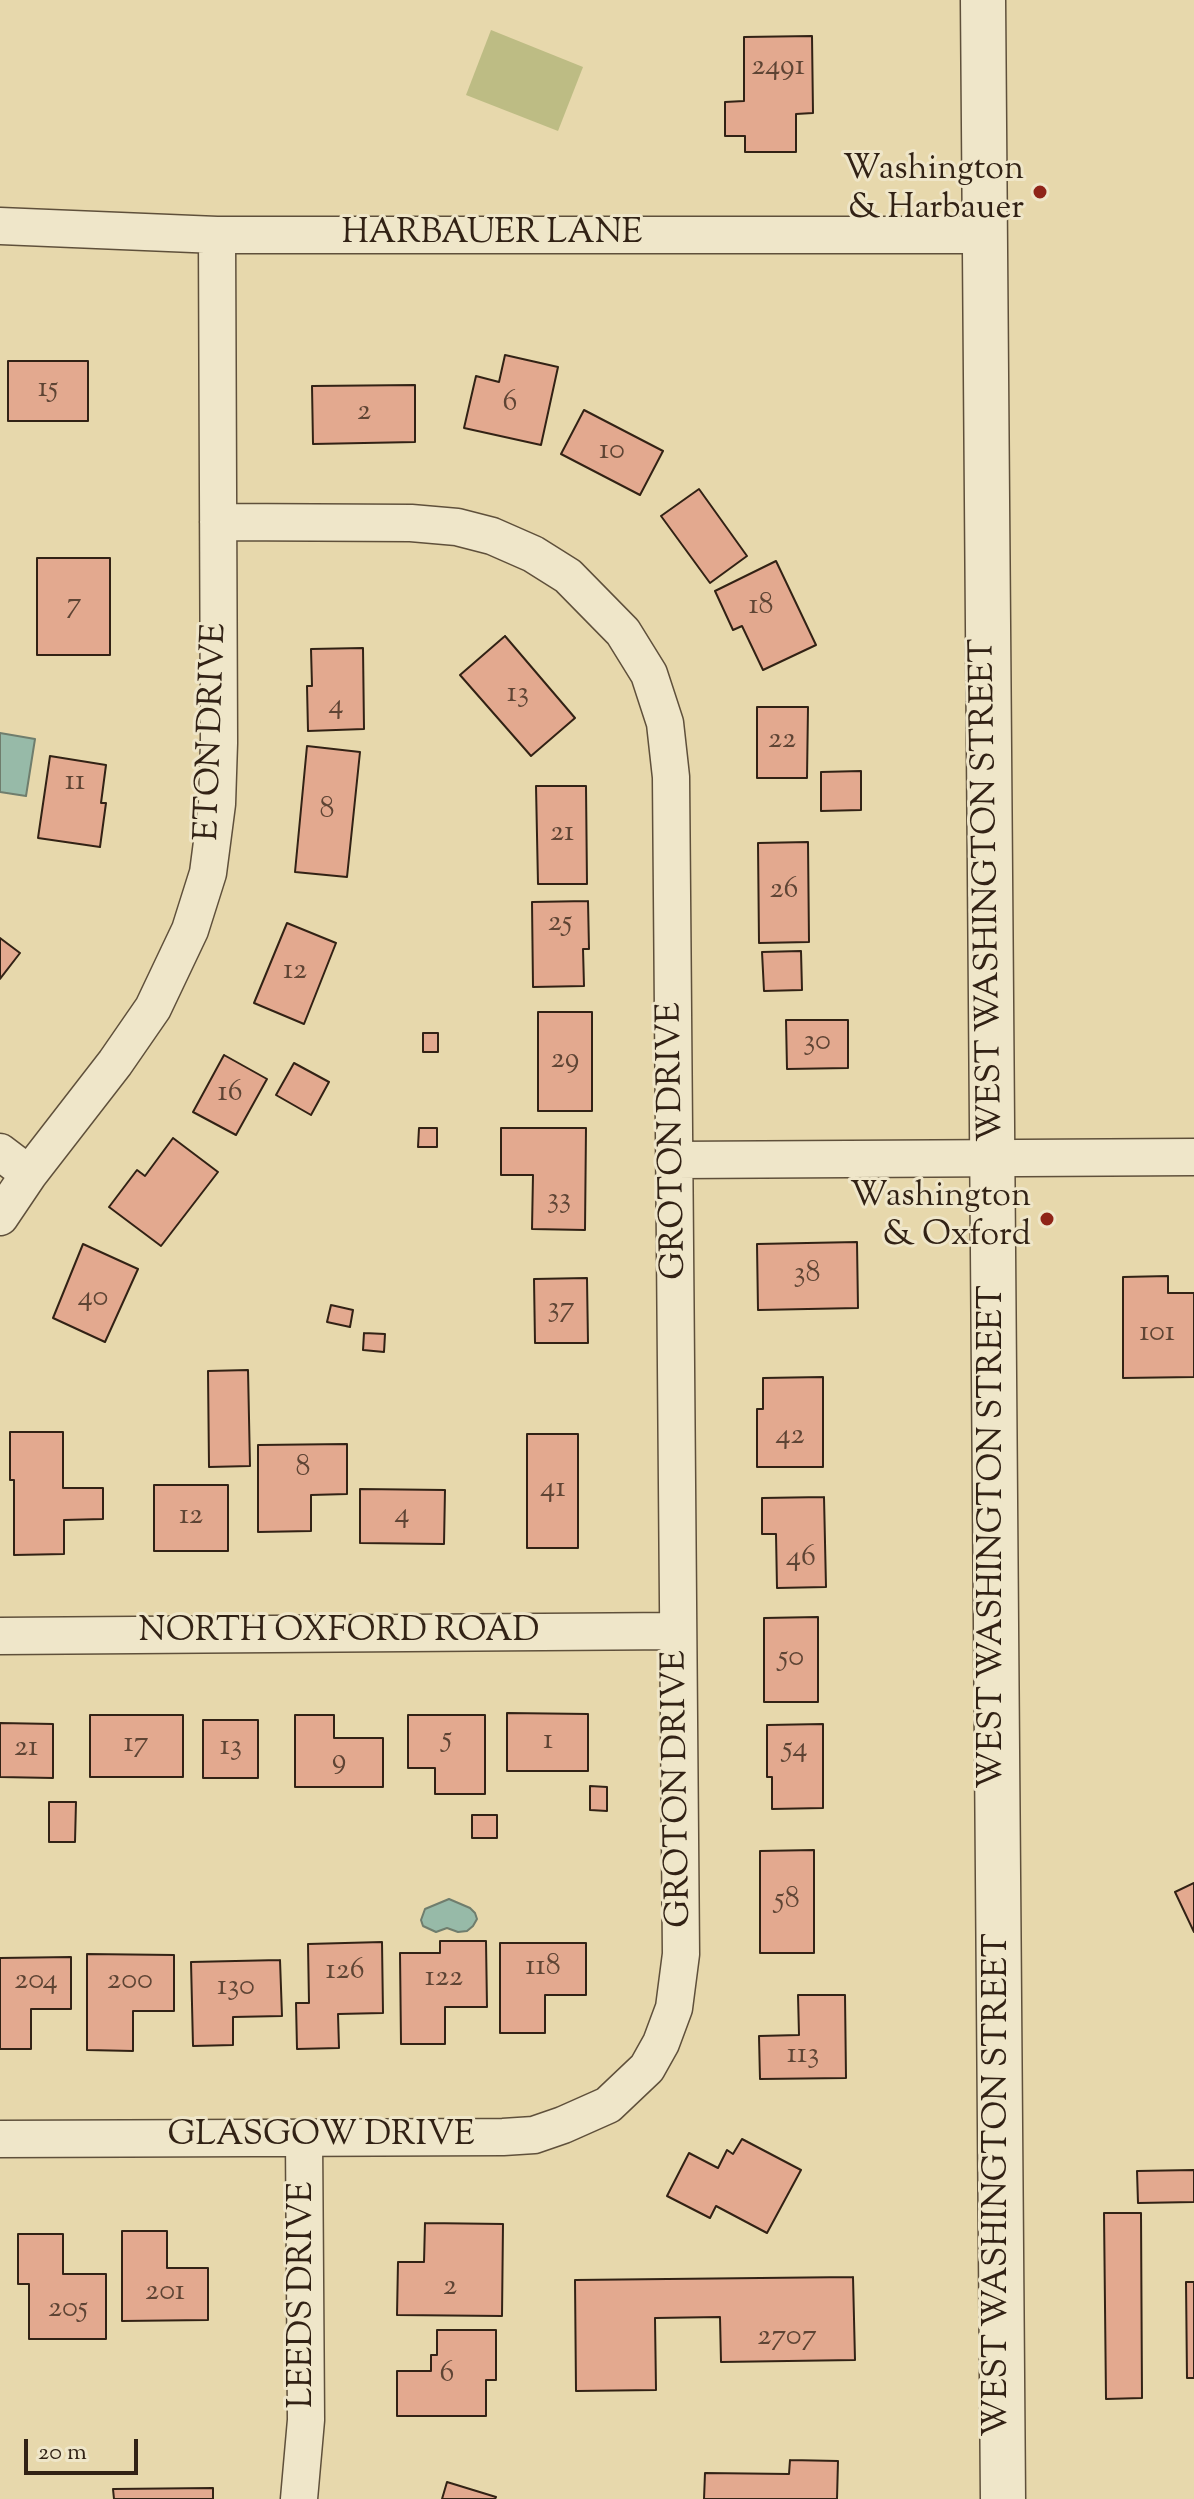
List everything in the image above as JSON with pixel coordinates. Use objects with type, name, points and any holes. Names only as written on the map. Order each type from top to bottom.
[{"type":"street","name":"WEST WASHINGTON STREET","points":[[983,0],[1003,2499]]},
{"type":"street","name":"HARBAUER LANE","points":[[0,226],[217,235],[984,235]]},
{"type":"street","name":"ETON DRIVE","points":[[0,1217],[153,1008],[190,930],[208,873],[217,804],[218,758],[217,235]]},
{"type":"street","name":"GROTON DRIVE","points":[[218,522],[411,523],[457,527],[533,554],[568,576],[623,632],[649,674],[665,723],[671,777],[676,1160],[681,1954],[674,2008],[661,2043],[647,2068],[629,2086]]},
{"type":"street","points":[[0,1152],[29,1174]]},
{"type":"street","points":[[676,1160],[1194,1157]]},
{"type":"street","name":"NORTH OXFORD ROAD","points":[[0,1636],[678,1631]]},
{"type":"street","name":"GLASGOW DRIVE","points":[[0,2139],[534,2135],[608,2105],[629,2086]]},
{"type":"street","name":"LEEDS DRIVE","points":[[299,2499],[306,2420],[304,2138]]},
{"type":"shaded area","points":[[491,30],[583,67],[558,131],[466,95]]},
{"type":"shaded area","points":[[0,733],[35,739],[26,796],[0,792]]},
{"type":"shaded area","points":[[449,1899],[475,1913],[477,1919],[473,1926],[467,1931],[447,1928],[436,1932],[423,1926],[421,1920],[425,1909]]},
{"type":"building","points":[[812,36],[813,113],[796,114],[796,152],[745,152],[745,136],[725,136],[725,102],[744,101],[744,37]]},
{"type":"building","points":[[505,355],[558,367],[541,445],[464,428],[476,376],[499,382]]},
{"type":"building","points":[[8,361],[88,361],[88,421],[8,421]]},
{"type":"building","points":[[415,385],[415,442],[313,444],[312,386]]},
{"type":"building","points":[[584,410],[663,451],[640,495],[561,454]]},
{"type":"building","points":[[699,489],[747,556],[710,583],[661,516]]},
{"type":"building","points":[[37,558],[110,558],[110,655],[37,655]]},
{"type":"building","points":[[776,561],[816,645],[763,670],[742,626],[733,630],[715,591]]},
{"type":"building","points":[[505,636],[575,718],[531,756],[460,675]]},
{"type":"building","points":[[363,648],[364,729],[308,731],[307,686],[312,686],[311,649]]},
{"type":"building","points":[[757,707],[808,707],[807,778],[757,778]]},
{"type":"building","points":[[307,746],[360,752],[347,877],[295,872]]},
{"type":"building","points":[[50,756],[106,765],[101,803],[106,803],[100,847],[38,838]]},
{"type":"building","points":[[861,771],[861,810],[821,811],[821,772]]},
{"type":"building","points":[[536,786],[586,786],[587,884],[538,884]]},
{"type":"building","points":[[808,842],[809,942],[759,943],[758,843]]},
{"type":"building","points":[[588,901],[589,949],[583,949],[584,986],[533,987],[532,902]]},
{"type":"building","points":[[287,923],[336,943],[304,1024],[254,1003]]},
{"type":"building","points":[[0,938],[20,953],[0,979]]},
{"type":"building","points":[[801,951],[802,990],[764,991],[762,952]]},
{"type":"building","points":[[538,1012],[592,1012],[592,1111],[538,1111]]},
{"type":"building","points":[[786,1020],[848,1020],[848,1068],[787,1069]]},
{"type":"building","points":[[423,1033],[438,1033],[438,1052],[423,1052]]},
{"type":"building","points":[[224,1055],[267,1079],[236,1135],[193,1112]]},
{"type":"building","points":[[294,1063],[329,1082],[311,1115],[276,1095]]},
{"type":"building","points":[[419,1128],[437,1128],[437,1147],[418,1147]]},
{"type":"building","points":[[501,1128],[586,1128],[585,1230],[532,1229],[533,1175],[501,1175]]},
{"type":"building","points":[[173,1138],[218,1172],[161,1246],[109,1207],[137,1170],[145,1176]]},
{"type":"building","points":[[857,1242],[858,1308],[758,1310],[757,1244]]},
{"type":"building","points":[[83,1244],[138,1269],[105,1342],[53,1318]]},
{"type":"building","points":[[1168,1276],[1168,1293],[1194,1293],[1194,1377],[1123,1378],[1123,1277]]},
{"type":"building","points":[[587,1278],[588,1343],[535,1343],[534,1279]]},
{"type":"building","points":[[331,1305],[353,1310],[350,1327],[327,1322]]},
{"type":"building","points":[[364,1333],[385,1334],[384,1352],[363,1350]]},
{"type":"building","points":[[248,1370],[250,1466],[209,1467],[208,1371]]},
{"type":"building","points":[[823,1377],[823,1467],[757,1467],[757,1409],[763,1409],[763,1378]]},
{"type":"building","points":[[10,1432],[63,1432],[63,1488],[103,1488],[103,1519],[64,1520],[64,1554],[14,1555],[14,1480],[10,1480]]},
{"type":"building","points":[[527,1434],[578,1434],[578,1548],[527,1548]]},
{"type":"building","points":[[347,1444],[347,1494],[311,1495],[311,1531],[258,1532],[258,1445]]},
{"type":"building","points":[[154,1485],[228,1485],[228,1551],[154,1551]]},
{"type":"building","points":[[360,1489],[445,1490],[444,1544],[360,1543]]},
{"type":"building","points":[[824,1497],[826,1587],[777,1588],[776,1534],[762,1534],[762,1498]]},
{"type":"building","points":[[818,1617],[818,1702],[764,1702],[764,1618]]},
{"type":"building","points":[[507,1713],[588,1714],[588,1771],[507,1771]]},
{"type":"building","points":[[90,1715],[183,1715],[183,1777],[90,1777]]},
{"type":"building","points":[[295,1715],[334,1715],[334,1738],[383,1738],[383,1787],[295,1787]]},
{"type":"building","points":[[408,1715],[485,1715],[485,1794],[435,1794],[435,1768],[408,1768]]},
{"type":"building","points":[[203,1720],[258,1720],[258,1778],[203,1778]]},
{"type":"building","points":[[0,1723],[53,1724],[53,1778],[0,1777]]},
{"type":"building","points":[[823,1724],[823,1808],[772,1809],[772,1777],[767,1777],[767,1725]]},
{"type":"building","points":[[590,1786],[607,1787],[607,1811],[590,1810]]},
{"type":"building","points":[[49,1802],[76,1802],[75,1842],[49,1842]]},
{"type":"building","points":[[472,1815],[497,1815],[497,1838],[472,1838]]},
{"type":"building","points":[[814,1850],[814,1953],[760,1953],[760,1851]]},
{"type":"building","points":[[1194,1883],[1194,1932],[1175,1892]]},
{"type":"building","points":[[440,1941],[486,1941],[487,2007],[445,2007],[445,2044],[401,2044],[400,1953],[440,1953]]},
{"type":"building","points":[[382,1942],[383,2013],[338,2014],[339,2048],[297,2049],[296,2003],[309,2003],[308,1944]]},
{"type":"building","points":[[500,1943],[586,1943],[586,1995],[545,1995],[545,2033],[500,2033]]},
{"type":"building","points":[[87,1954],[174,1955],[174,2011],[133,2011],[133,2051],[87,2050]]},
{"type":"building","points":[[71,1957],[71,2009],[31,2009],[31,2049],[0,2049],[0,1958]]},
{"type":"building","points":[[280,1960],[282,2016],[233,2017],[233,2045],[193,2046],[191,1962]]},
{"type":"building","points":[[798,1995],[845,1995],[846,2078],[760,2079],[759,2036],[799,2035]]},
{"type":"building","points":[[742,2139],[801,2170],[767,2233],[716,2206],[710,2218],[667,2196],[689,2153],[718,2168],[727,2150],[733,2154]]},
{"type":"building","points":[[1194,2170],[1194,2202],[1138,2203],[1137,2171]]},
{"type":"building","points":[[1104,2213],[1141,2213],[1142,2398],[1106,2399]]},
{"type":"building","points":[[425,2223],[503,2224],[502,2316],[397,2315],[398,2262],[424,2262]]},
{"type":"building","points":[[122,2231],[167,2231],[167,2268],[208,2268],[208,2320],[122,2321]]},
{"type":"building","points":[[18,2234],[63,2234],[63,2274],[106,2274],[106,2339],[29,2339],[29,2284],[18,2284]]},
{"type":"building","points":[[853,2277],[855,2360],[721,2362],[720,2317],[655,2318],[656,2390],[576,2391],[575,2280]]},
{"type":"building","points":[[1186,2282],[1194,2282],[1194,2378],[1187,2378]]},
{"type":"building","points":[[437,2330],[496,2330],[496,2380],[486,2380],[486,2416],[397,2416],[397,2371],[431,2371],[431,2355],[437,2355]]},
{"type":"building","points":[[790,2460],[838,2461],[837,2499],[704,2499],[705,2473],[789,2474]]},
{"type":"building","points":[[447,2482],[496,2497],[442,2499]]},
{"type":"building","points":[[213,2488],[213,2499],[114,2499],[113,2489]]},
{"type":"place","name":"Washington & Harbauer","points":[[1040,192]]},
{"type":"place","name":"Washington & Oxford","points":[[1047,1219]]}]
